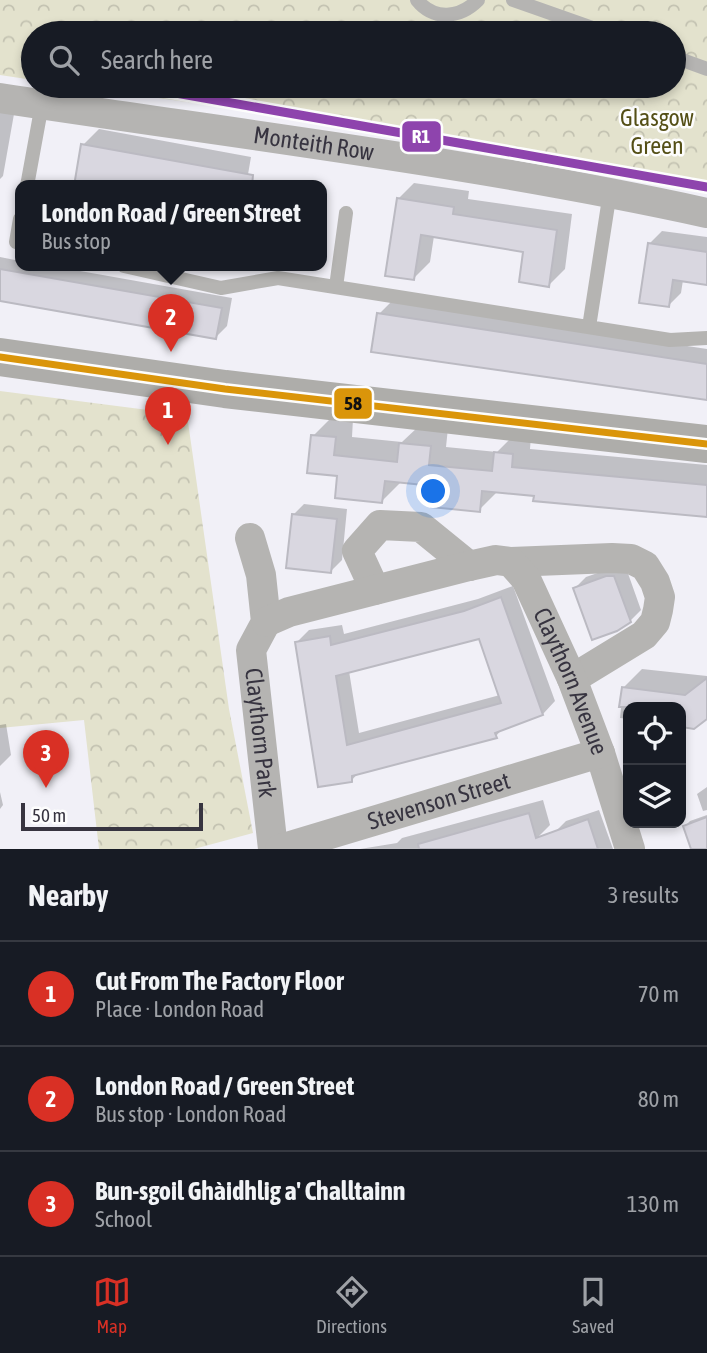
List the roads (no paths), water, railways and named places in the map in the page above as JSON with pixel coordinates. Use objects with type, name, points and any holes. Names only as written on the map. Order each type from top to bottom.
[{"type":"main road","points":[[0,357],[225,389],[707,444]]},
{"type":"street","name":"Monteith Row","points":[[0,98],[257,135],[610,192],[707,214]]},
{"type":"street","points":[[375,590],[357,551],[380,525],[421,527],[469,566]]},
{"type":"street","points":[[250,538],[261,575],[266,622],[289,612],[496,560],[511,562],[612,558],[631,559],[645,566],[660,597],[655,622],[644,635],[572,679]]},
{"type":"street","name":"Claythorn Avenue","points":[[511,562],[526,579],[572,679],[600,752],[631,849]]},
{"type":"street","name":"Claythorn Park","points":[[266,622],[251,650],[274,849]]},
{"type":"street","name":"Stevenson Street","points":[[280,849],[600,752]]},
{"type":"lane","points":[[417,0],[429,11],[455,15],[467,10],[478,0]]},
{"type":"lane","points":[[513,0],[573,21]]},
{"type":"lane","points":[[686,61],[707,69]]},
{"type":"lane","points":[[28,180],[42,104]]},
{"type":"lane","points":[[589,327],[610,192]]},
{"type":"lane","points":[[336,287],[346,213]]},
{"type":"lane","points":[[146,271],[221,288],[278,278],[670,340],[707,338]]},
{"type":"place","name":"London Road / Green Street","points":[[171,352]]},
{"type":"place","name":"Cut From The Factory Floor","points":[[168,445]]},
{"type":"place","name":"Bun-sgoil Ghàidhlig a' Challtainn","points":[[46,788]]},
{"type":"park label","name":"Glasgow Green","points":[[657,132]]}]
